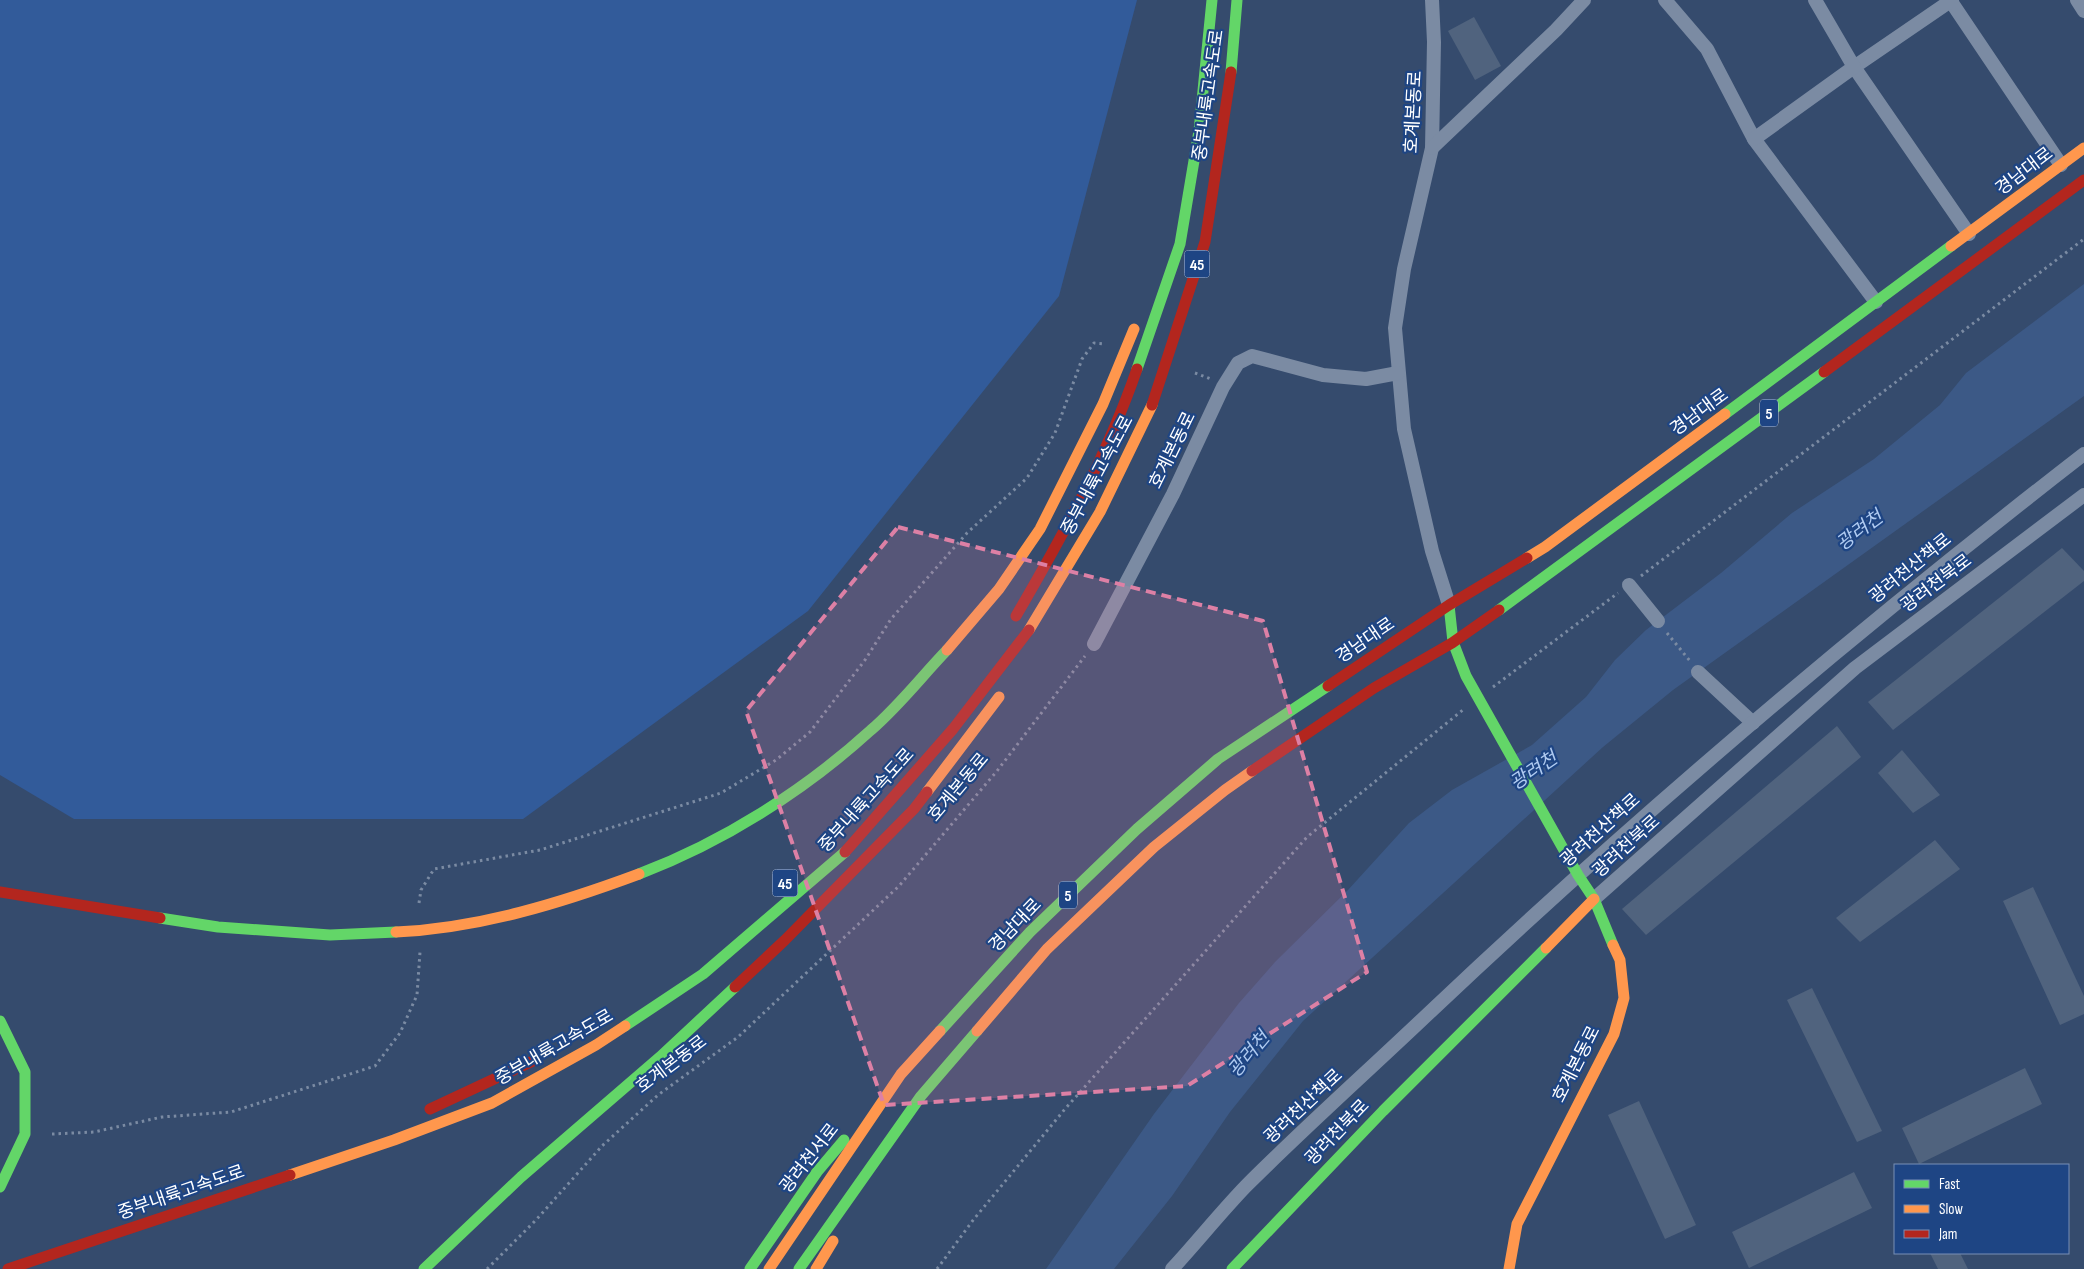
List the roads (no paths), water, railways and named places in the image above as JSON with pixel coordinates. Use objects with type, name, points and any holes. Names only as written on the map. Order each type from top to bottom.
[{"type":"main road","name":"중부내륙고속도로","points":[[1011,625],[1066,530],[1128,395],[1180,244],[1198,131],[1212,0]]},
{"type":"main road","name":"중부내륙고속도로","points":[[8,1269],[394,1140],[492,1103],[596,1045],[703,974],[844,854],[954,729],[1030,628],[1100,512],[1149,413],[1205,242],[1232,63],[1237,0]]},
{"type":"main road","points":[[1169,235],[1198,131]]},
{"type":"main road","name":"경남대로","points":[[769,1269],[901,1074],[1030,932],[1137,829],[1218,759],[1449,605],[1545,547],[2084,148]]},
{"type":"main road","name":"5","points":[[799,1269],[921,1096],[1047,949],[1154,847],[1225,790],[1374,688],[1452,643],[1562,566],[2084,180]]},
{"type":"main road","points":[[0,892],[218,927],[330,935],[413,931],[471,924],[587,893],[654,868],[713,841],[799,788],[872,730],[960,636],[999,589],[1040,529],[1103,404],[1139,316]]},
{"type":"main road","points":[[1050,617],[1100,512]]},
{"type":"main road","name":"호계본동로","points":[[1449,605],[1448,623],[1452,643],[1466,676],[1578,875],[1594,899],[1620,960],[1624,998],[1614,1034],[1578,1100],[1517,1224],[1509,1269]]},
{"type":"main road","points":[[424,1269],[521,1177],[660,1056],[792,933],[914,809],[979,726],[1005,688]]},
{"type":"main road","name":"광려천북로","points":[[1232,1269],[1383,1111],[1594,899]]},
{"type":"main road","points":[[0,1021],[25,1072],[24,1134],[0,1187]]},
{"type":"main road","name":"중부내륙고속도로","points":[[416,1116],[512,1072],[546,1053]]},
{"type":"main road","name":"광려천서로","points":[[750,1269],[817,1172],[901,1074]]},
{"type":"main road","points":[[816,1269],[921,1096]]},
{"type":"street","name":"호계본동로","points":[[1432,0],[1434,42],[1432,148],[1404,269],[1395,328],[1404,429],[1432,551],[1449,605]]},
{"type":"street","points":[[1432,148],[1556,30],[1584,0]]},
{"type":"street","points":[[1665,0],[1707,49],[1754,139],[1876,302]]},
{"type":"street","points":[[1815,0],[1854,67],[1969,234]]},
{"type":"street","points":[[1754,139],[1951,0],[2061,165]]},
{"type":"street","points":[[2076,0],[2084,10]]},
{"type":"street","name":"호계본동로","points":[[1094,644],[1173,494],[1223,387],[1238,364],[1252,356],[1323,375],[1366,379],[1398,373]]},
{"type":"street","name":"광려천산책로","points":[[1172,1269],[1246,1187],[1578,875],[1753,723],[1994,524],[2084,454]]},
{"type":"street","name":"광려천북로","points":[[1594,899],[1855,668],[2084,495]]},
{"type":"street","points":[[1629,585],[1658,621]]},
{"type":"street","points":[[1698,672],[1753,723]]},
{"type":"water","name":"광려천","points":[[2084,284],[2084,396],[1673,690],[1603,747],[1303,1021],[1230,1112],[1172,1196],[1114,1269],[1046,1269],[1154,1114],[1239,1003],[1275,962],[1348,890],[1409,823],[1452,790],[1532,745],[1586,697],[1615,660],[1646,630],[1721,573],[1792,513],[1874,459],[1940,405],[1966,373]]}]
